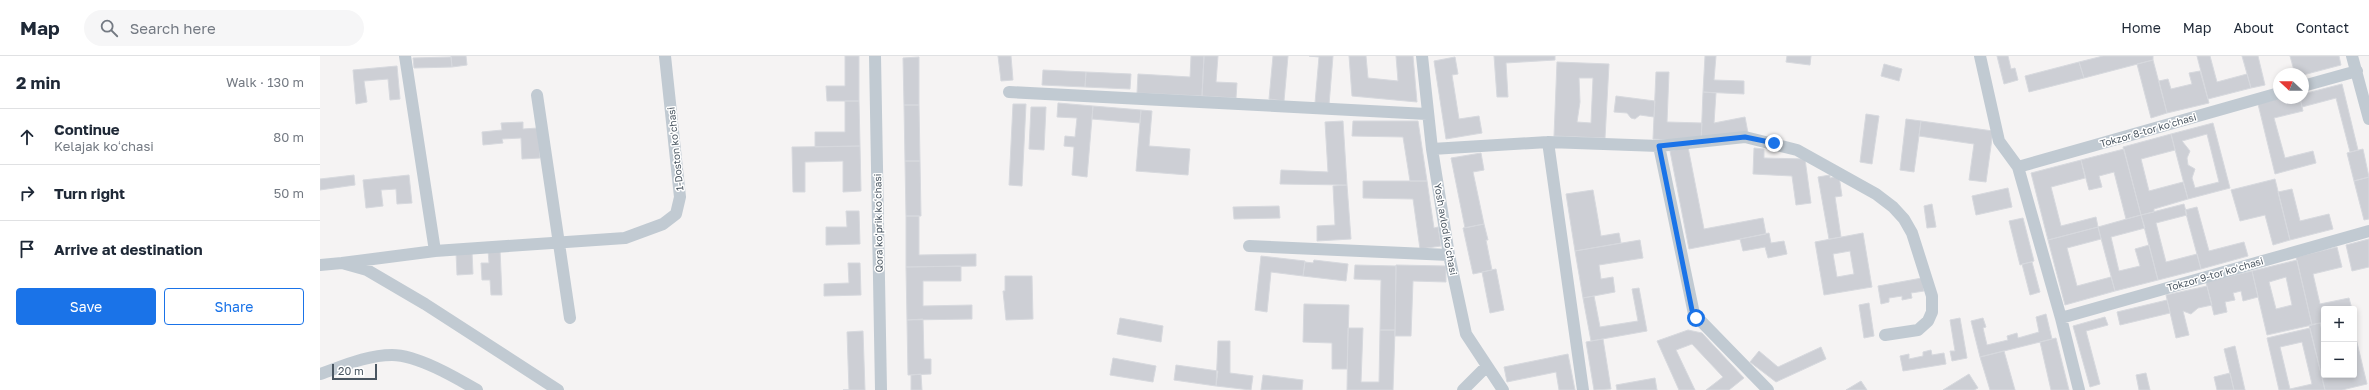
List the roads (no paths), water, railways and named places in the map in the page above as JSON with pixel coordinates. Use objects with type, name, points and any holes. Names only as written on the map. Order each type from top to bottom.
[{"type":"street","points":[[405,56],[435,252]]},
{"type":"street","name":"1-Doston koʻchasi","points":[[320,265],[435,252],[625,238],[663,224],[676,214],[680,197],[665,56]]},
{"type":"street","name":"Qora koʻprik koʻchasi","points":[[875,56],[881,390]]},
{"type":"street","name":"Yosh avlod koʻchasi","points":[[1422,56],[1427,114],[1432,149],[1449,255],[1466,334],[1503,390]]},
{"type":"street","points":[[1980,56],[1999,142],[2018,167],[2061,318],[2079,390]]},
{"type":"street","points":[[2352,56],[2369,119]]},
{"type":"street","points":[[2309,84],[2357,71]]},
{"type":"street","points":[[1010,92],[1427,114]]},
{"type":"street","points":[[537,95],[570,318]]},
{"type":"street","name":"Tokzor 8-tor koʻchasi","points":[[2018,167],[2273,95]]},
{"type":"street","points":[[1432,149],[1548,142],[1659,146],[1745,137],[1774,143],[1797,150],[1814,158],[1894,207],[1904,219],[1912,233],[1932,296],[1932,312],[1928,321],[1918,330],[1885,335]]},
{"type":"street","points":[[1548,142],[1583,390]]},
{"type":"street","points":[[1659,146],[1694,314],[1768,390]]},
{"type":"street","name":"Tokzor 9-tor koʻchasi","points":[[2061,318],[2369,231]]},
{"type":"street","points":[[1249,246],[1449,255]]},
{"type":"street","points":[[342,263],[374,274],[424,304],[558,390]]},
{"type":"street","points":[[320,374],[362,360],[392,355],[444,371],[477,390]]},
{"type":"street","points":[[1463,390],[1487,366]]}]
